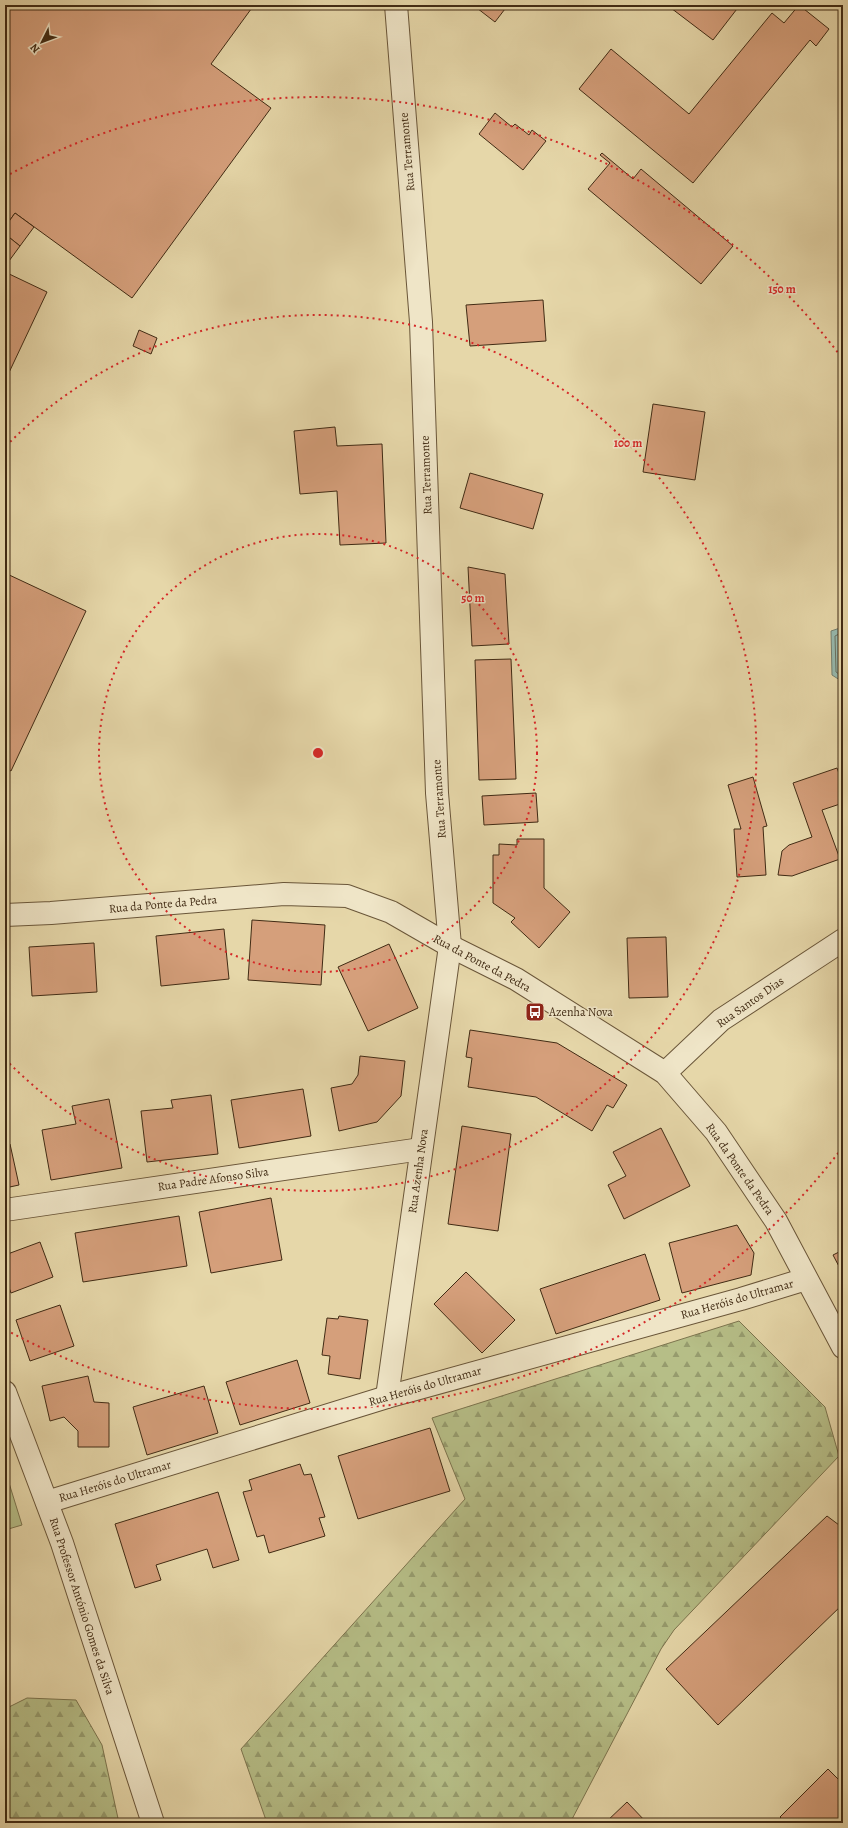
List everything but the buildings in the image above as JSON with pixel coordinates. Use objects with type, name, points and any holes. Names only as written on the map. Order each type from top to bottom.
[{"type":"street","name":"Rua Terramonte","points":[[396,5],[420,322],[437,793],[450,946]]},
{"type":"street","name":"Rua da Ponte da Pedra","points":[[5,915],[51,913],[284,894],[347,896],[391,912],[450,946],[516,979],[665,1073],[716,1132],[776,1221],[843,1347]]},
{"type":"street","name":"Rua Santos Dias","points":[[665,1073],[721,1020],[843,940]]},
{"type":"street","name":"Rua Azenha Nova","points":[[387,1397],[420,1149],[450,946]]},
{"type":"street","name":"Rua Padre Afonso Silva","points":[[5,1210],[420,1149]]},
{"type":"street","name":"Rua Heróis do Ultramar","points":[[47,1502],[387,1397],[741,1299],[806,1279]]},
{"type":"street","name":"Rua Professor António Gomes da Silva","points":[[5,1392],[62,1543],[153,1823]]},
{"type":"green space","points":[[739,1321],[825,1407],[839,1456],[674,1630],[661,1649],[570,1823],[267,1823],[241,1749],[465,1499],[432,1418]]},
{"type":"green space","points":[[5,1470],[22,1525],[5,1530]]},
{"type":"green space","points":[[27,1698],[76,1700],[102,1745],[119,1823],[5,1823],[5,1709]]},
{"type":"water","points":[[843,627],[843,682],[832,675],[831,631]]},
{"type":"place","name":"Azenha Nova","points":[[535,1012]]}]
